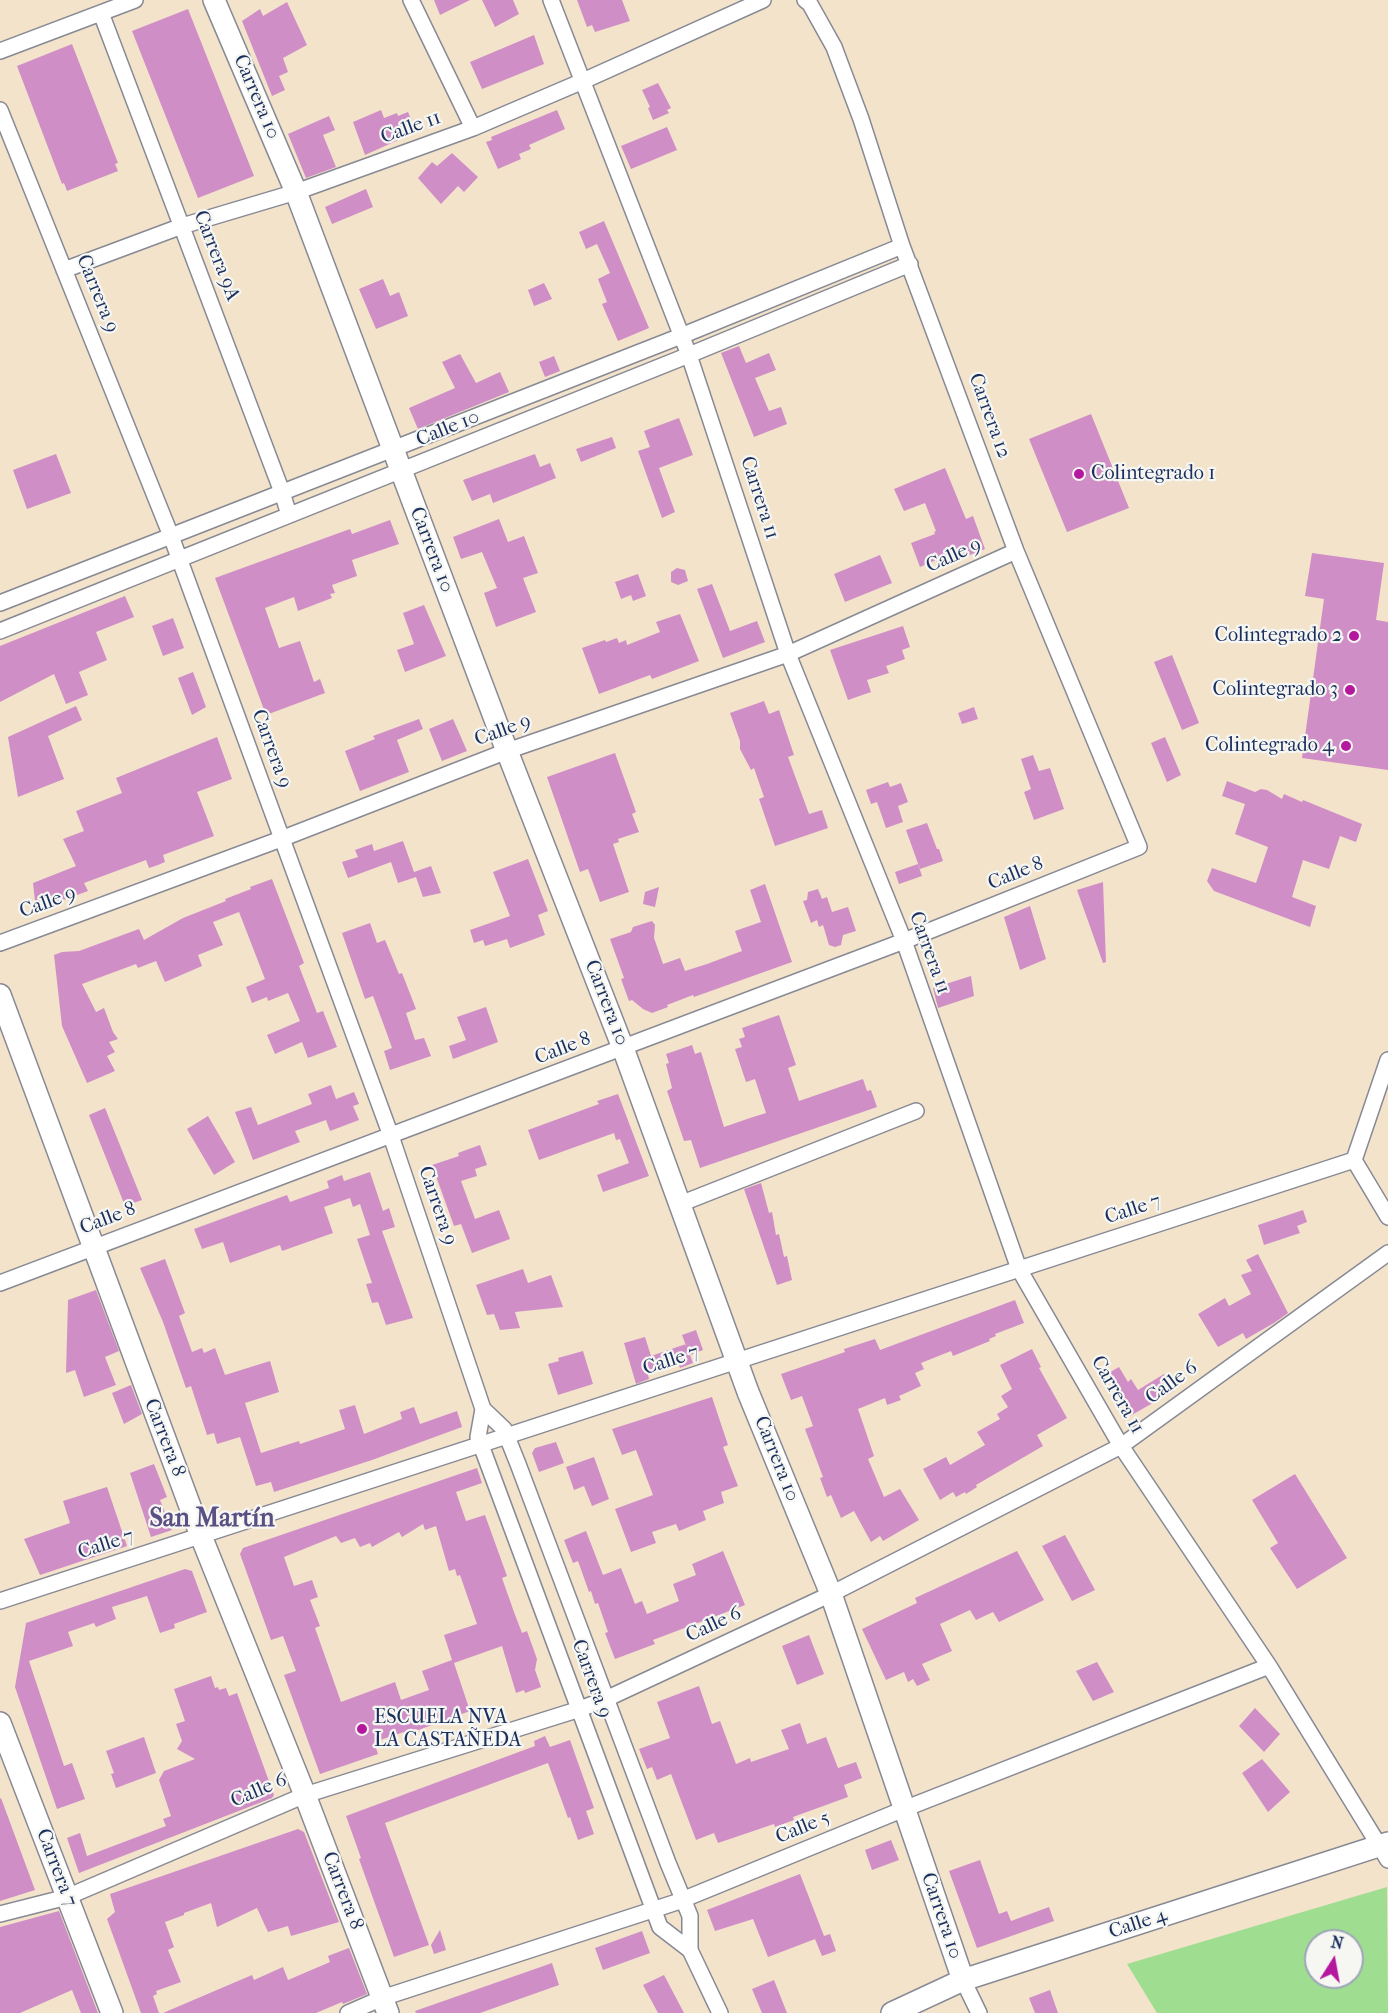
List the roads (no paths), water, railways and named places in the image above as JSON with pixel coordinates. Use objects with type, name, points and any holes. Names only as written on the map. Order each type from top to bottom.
[{"type":"street","points":[[0,51],[135,0]]},
{"type":"street","name":"Carrera 10","points":[[214,0],[296,192],[507,751],[623,1048],[737,1361],[831,1594],[963,1980],[979,2013]]},
{"type":"street","points":[[411,0],[473,128]]},
{"type":"street","name":"Carrera 11","points":[[551,0],[689,355],[789,654],[904,941],[1019,1269],[1121,1446],[1269,1666],[1385,1850]]},
{"type":"street","name":"Calle 11","points":[[64,270],[182,226],[296,192],[473,128],[763,0]]},
{"type":"street","name":"Carrera 12","points":[[805,0],[810,4],[834,47],[861,119],[903,246],[1016,551],[1139,847]]},
{"type":"street","name":"Carrera 9A","points":[[100,13],[290,515]]},
{"type":"street","name":"Carrera 9","points":[[0,110],[180,559],[391,1136],[483,1409],[504,1429],[507,1436],[690,1916],[690,1950],[720,2013]]},
{"type":"street","name":"Calle 10","points":[[0,603],[681,336],[903,246]]},
{"type":"street","name":"Calle 10","points":[[0,631],[910,264]]},
{"type":"street","name":"Calle 9","points":[[0,943],[281,839],[507,751],[789,654],[1016,551]]},
{"type":"street","name":"Calle 8","points":[[0,1283],[904,941],[1139,847]]},
{"type":"street","name":"Carrera 8","points":[[0,995],[92,1248],[201,1536],[305,1794],[385,2006]]},
{"type":"street","points":[[1388,1060],[1354,1160],[1388,1217]]},
{"type":"street","points":[[680,1204],[916,1111]]},
{"type":"street","name":"Calle 7","points":[[0,1601],[1354,1160]]},
{"type":"street","name":"Calle 6","points":[[0,1914],[68,1897],[305,1794],[606,1699],[831,1594],[1121,1446],[1388,1253]]},
{"type":"street","name":"Carrera 9","points":[[483,1409],[478,1437],[660,1927],[690,1950]]},
{"type":"street","name":"Calle 5","points":[[348,2013],[385,2006],[683,1900],[904,1809],[1269,1666]]},
{"type":"street","name":"Carrera 7","points":[[0,1723],[112,2013]]},
{"type":"street","name":"Calle 4","points":[[892,2013],[963,1980],[1385,1850]]},
{"type":"place","name":"Colintegrado 1","points":[[1079,474]]},
{"type":"place","name":"Colintegrado 2","points":[[1354,636]]},
{"type":"place","name":"Colintegrado 3","points":[[1350,690]]},
{"type":"place","name":"Colintegrado 4","points":[[1346,746]]},
{"type":"place","name":"ESCUELA NVA LA CASTAÑEDA","points":[[362,1729]]},
{"type":"district","name":"San Martín","points":[[212,1520]]}]
